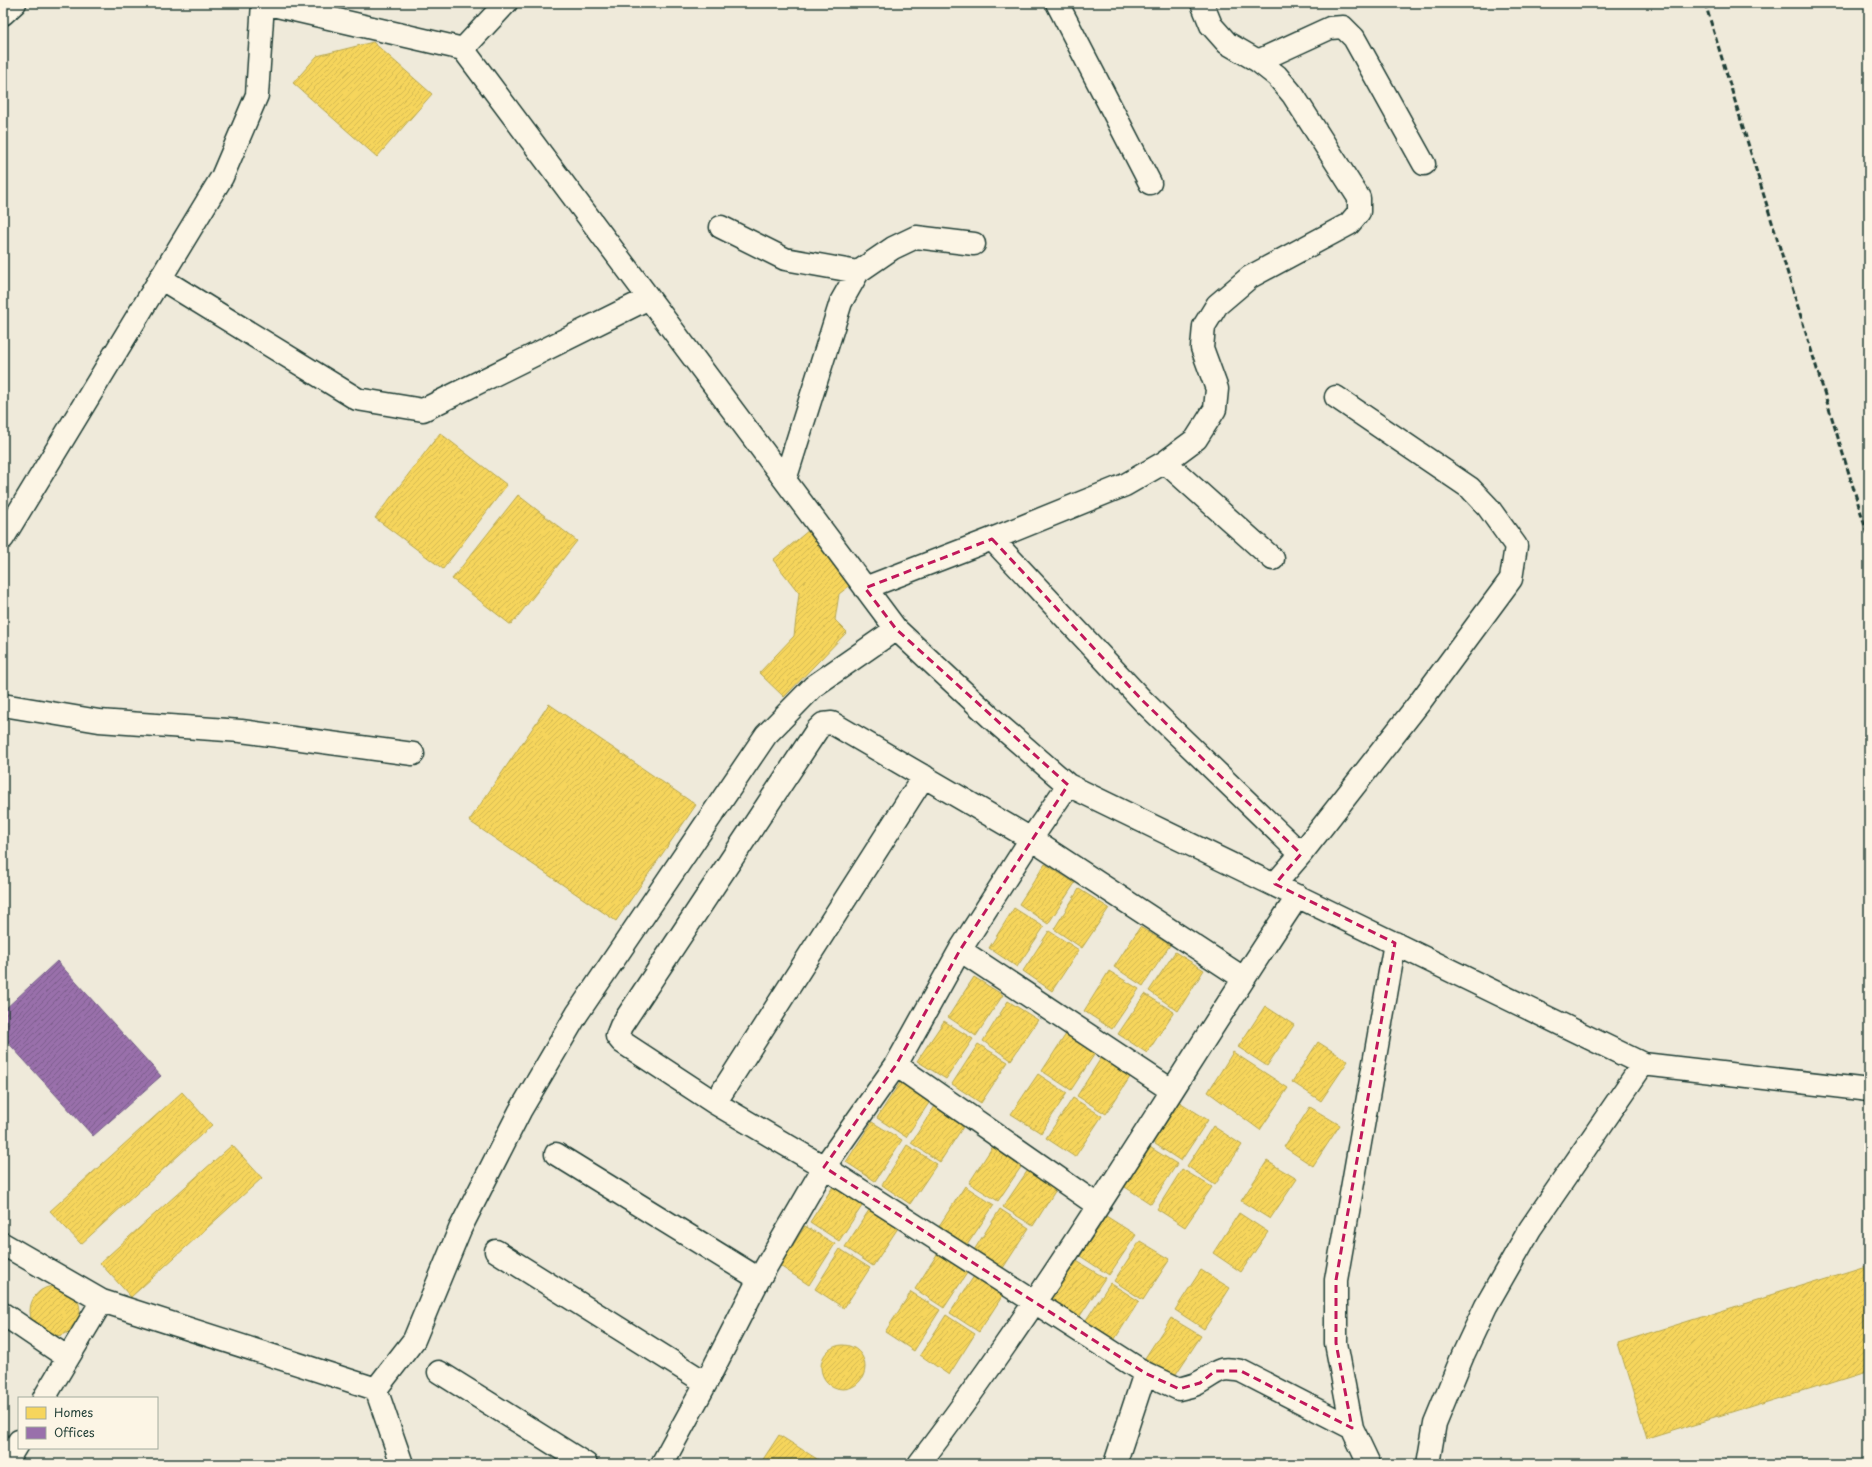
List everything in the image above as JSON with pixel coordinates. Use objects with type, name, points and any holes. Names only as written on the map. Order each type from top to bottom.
[{"type":"street","points":[[3,14],[15,3]]},
{"type":"street","points":[[3,538],[222,177],[257,95],[264,3],[463,49],[896,629],[999,725],[1068,785],[1275,884],[1643,1064],[1869,1090]]},
{"type":"street","points":[[463,49],[506,3]]},
{"type":"street","points":[[1057,3],[1150,183]]},
{"type":"street","points":[[865,588],[992,539],[1125,484],[1165,462],[1196,439],[1216,409],[1217,390],[1202,348],[1204,326],[1217,306],[1250,277],[1349,224],[1359,212],[1359,198],[1293,95],[1277,76],[1258,61],[1226,43],[1211,25],[1202,3]]},
{"type":"street","points":[[1258,61],[1330,28],[1343,27],[1354,38],[1424,164]]},
{"type":"street","points":[[721,227],[785,259],[858,272]]},
{"type":"street","points":[[785,480],[841,302],[858,272],[893,248],[916,237],[974,244]]},
{"type":"street","points":[[160,278],[357,399],[423,410],[649,298]]},
{"type":"street","points":[[1275,884],[1301,854],[1420,702],[1511,579],[1516,546],[1488,507],[1470,488],[1336,396]]},
{"type":"street","points":[[1165,462],[1273,559]]},
{"type":"street","points":[[992,539],[1143,701],[1301,854]]},
{"type":"street","points":[[376,1389],[414,1340],[460,1229],[520,1111],[577,1014],[762,741],[814,686],[896,629]]},
{"type":"street","points":[[3,705],[99,721],[241,731],[413,754]]},
{"type":"street","points":[[1243,978],[1031,839],[832,723],[823,724],[817,730],[621,1026],[617,1036],[622,1042],[715,1103],[824,1167],[1145,1373],[1179,1389],[1200,1383],[1215,1371],[1230,1369],[1241,1371],[1352,1428]]},
{"type":"street","points":[[715,1103],[924,776]]},
{"type":"street","points":[[662,1464],[760,1279],[824,1167],[896,1065],[960,950],[1031,839],[1068,785]]},
{"type":"street","points":[[919,1464],[958,1412],[1098,1205],[1243,978],[1298,896]]},
{"type":"street","points":[[1368,1464],[1352,1428],[1336,1343],[1336,1280],[1395,943]]},
{"type":"street","points":[[960,950],[1171,1090]]},
{"type":"street","points":[[1428,1464],[1435,1423],[1486,1306],[1530,1229],[1643,1064]]},
{"type":"street","points":[[896,1065],[1098,1205]]},
{"type":"street","points":[[556,1154],[760,1279]]},
{"type":"street","points":[[3,1244],[102,1301],[376,1389]]},
{"type":"street","points":[[496,1251],[706,1383]]},
{"type":"street","points":[[45,1397],[102,1301]]},
{"type":"street","points":[[3,1314],[68,1358]]},
{"type":"street","points":[[439,1372],[586,1464]]},
{"type":"street","points":[[1115,1464],[1145,1373]]},
{"type":"street","points":[[376,1389],[402,1464]]},
{"type":"street","points":[[5,1464],[18,1443]]},
{"type":"highlighted area","points":[[992,539],[1143,701],[1301,854],[1275,884],[1395,943],[1336,1280],[1336,1343],[1352,1428],[1241,1371],[1215,1371],[1200,1383],[1179,1389],[1145,1373],[824,1167],[896,1065],[960,950],[1068,785],[896,629],[865,588]]},
{"type":"building: Homes","points":[[373,42],[432,94],[377,157],[293,83],[317,56]]},
{"type":"building: Homes","points":[[440,433],[507,485],[443,569],[375,518]]},
{"type":"building: Homes","points":[[518,495],[577,541],[511,625],[452,579]]},
{"type":"building: Homes","points":[[809,530],[853,583],[839,594],[835,620],[847,632],[784,697],[759,673],[794,636],[799,593],[773,560]]},
{"type":"building: Homes","points":[[549,704],[696,805],[616,921],[469,821]]},
{"type":"building: Homes","points":[[1045,864],[1075,883],[1048,924],[1019,904]]},
{"type":"building: Homes","points":[[1079,889],[1109,908],[1082,948],[1054,929]]},
{"type":"building: Homes","points":[[1014,908],[1044,927],[1017,967],[989,948]]},
{"type":"building: Homes","points":[[1140,927],[1170,945],[1143,986],[1114,967]]},
{"type":"building: Homes","points":[[1049,931],[1079,950],[1052,991],[1023,971]]},
{"type":"building: Homes","points":[[1175,952],[1204,970],[1178,1011],[1149,991]]},
{"type":"building: Homes","points":[[1109,971],[1139,989],[1112,1029],[1084,1011]]},
{"type":"building: Homes","points":[[974,977],[1003,995],[976,1036],[948,1017]]},
{"type":"building: Homes","points":[[1145,994],[1174,1012],[1147,1053],[1118,1034]]},
{"type":"building: Homes","points":[[1008,1001],[1038,1020],[1011,1060],[983,1041]]},
{"type":"building: Homes","points":[[1265,1006],[1294,1025],[1267,1066],[1238,1047]]},
{"type":"building: Homes","points":[[944,1021],[973,1039],[946,1079],[917,1061]]},
{"type":"building: Homes","points":[[1068,1031],[1098,1049],[1071,1090],[1042,1071]]},
{"type":"building: Homes","points":[[1318,1042],[1348,1061],[1321,1101],[1292,1082]]},
{"type":"building: Homes","points":[[978,1044],[1008,1062],[981,1103],[952,1084]]},
{"type":"building: Homes","points":[[1233,1052],[1288,1088],[1260,1130],[1208,1092]]},
{"type":"building: Homes","points":[[1103,1055],[1132,1074],[1106,1114],[1077,1096]]},
{"type":"building: Homes","points":[[1038,1074],[1067,1093],[1041,1133],[1011,1114]]},
{"type":"building: Homes","points":[[903,1078],[933,1097],[906,1137],[877,1118]]},
{"type":"building: Homes","points":[[182,1092],[212,1125],[81,1244],[50,1211]]},
{"type":"building: Homes","points":[[1073,1098],[1102,1116],[1075,1157],[1046,1138]]},
{"type":"building: Homes","points":[[1178,1101],[1208,1120],[1181,1161],[1152,1142]]},
{"type":"building: Homes","points":[[937,1103],[967,1121],[940,1162],[911,1143]]},
{"type":"building: Homes","points":[[1310,1107],[1340,1125],[1313,1166],[1284,1147]]},
{"type":"building: Homes","points":[[872,1122],[902,1140],[875,1181],[846,1162]]},
{"type":"building: Homes","points":[[1213,1126],[1242,1145],[1215,1185],[1187,1166]]},
{"type":"building: Homes","points":[[995,1143],[1025,1161],[998,1201],[969,1183]]},
{"type":"building: Homes","points":[[232,1145],[262,1178],[131,1297],[100,1263]]},
{"type":"building: Homes","points":[[907,1145],[937,1164],[910,1204],[882,1185]]},
{"type":"building: Homes","points":[[1148,1146],[1177,1164],[1151,1204],[1122,1185]]},
{"type":"building: Homes","points":[[1267,1161],[1297,1179],[1270,1219],[1241,1201]]},
{"type":"building: Homes","points":[[1030,1167],[1059,1185],[1033,1226],[1003,1207]]},
{"type":"building: Homes","points":[[1182,1169],[1212,1187],[1185,1227],[1157,1209]]},
{"type":"building: Homes","points":[[836,1182],[866,1200],[839,1241],[810,1222]]},
{"type":"building: Homes","points":[[965,1186],[994,1205],[967,1245],[939,1226]]},
{"type":"building: Homes","points":[[871,1207],[900,1225],[873,1266],[845,1247]]},
{"type":"building: Homes","points":[[1000,1209],[1029,1228],[1003,1268],[974,1250]]},
{"type":"building: Homes","points":[[1239,1213],[1268,1232],[1241,1272],[1213,1253]]},
{"type":"building: Homes","points":[[1106,1216],[1136,1235],[1109,1275],[1080,1256]]},
{"type":"building: Homes","points":[[805,1226],[835,1244],[809,1285],[780,1266]]},
{"type":"building: Homes","points":[[1140,1241],[1170,1259],[1143,1300],[1114,1281]]},
{"type":"building: Homes","points":[[941,1248],[971,1267],[944,1308],[915,1289]]},
{"type":"building: Homes","points":[[840,1249],[870,1268],[844,1308],[815,1289]]},
{"type":"building: Homes","points":[[1075,1260],[1105,1278],[1078,1319],[1049,1300]]},
{"type":"building: Homes","points":[[1869,1265],[1869,1370],[1647,1439],[1618,1343]]},
{"type":"building: Homes","points":[[1201,1270],[1230,1288],[1204,1329],[1175,1310]]},
{"type":"building: Homes","points":[[976,1273],[1005,1292],[979,1332],[950,1313]]},
{"type":"building: Homes","points":[[1110,1283],[1139,1301],[1113,1342],[1084,1323]]},
{"type":"building: Homes","points":[[50,1286],[60,1286],[73,1293],[80,1306],[80,1316],[73,1329],[60,1336],[50,1336],[41,1332],[34,1325],[30,1316],[30,1306],[34,1297],[41,1290]]},
{"type":"building: Homes","points":[[911,1292],[940,1310],[914,1351],[885,1332]]},
{"type":"building: Homes","points":[[946,1315],[975,1334],[949,1375],[920,1355]]},
{"type":"building: Homes","points":[[1171,1318],[1201,1336],[1174,1377],[1145,1358]]},
{"type":"building: Homes","points":[[843,1345],[855,1349],[861,1355],[865,1367],[861,1379],[855,1385],[843,1389],[831,1385],[825,1379],[821,1367],[825,1355],[831,1349]]},
{"type":"building: Homes","points":[[779,1435],[825,1464],[760,1464]]},
{"type":"building: Offices","points":[[57,961],[161,1076],[93,1136],[3,1037],[3,1011]]},
{"type":"railway","points":[[1705,3],[1869,539]]}]
